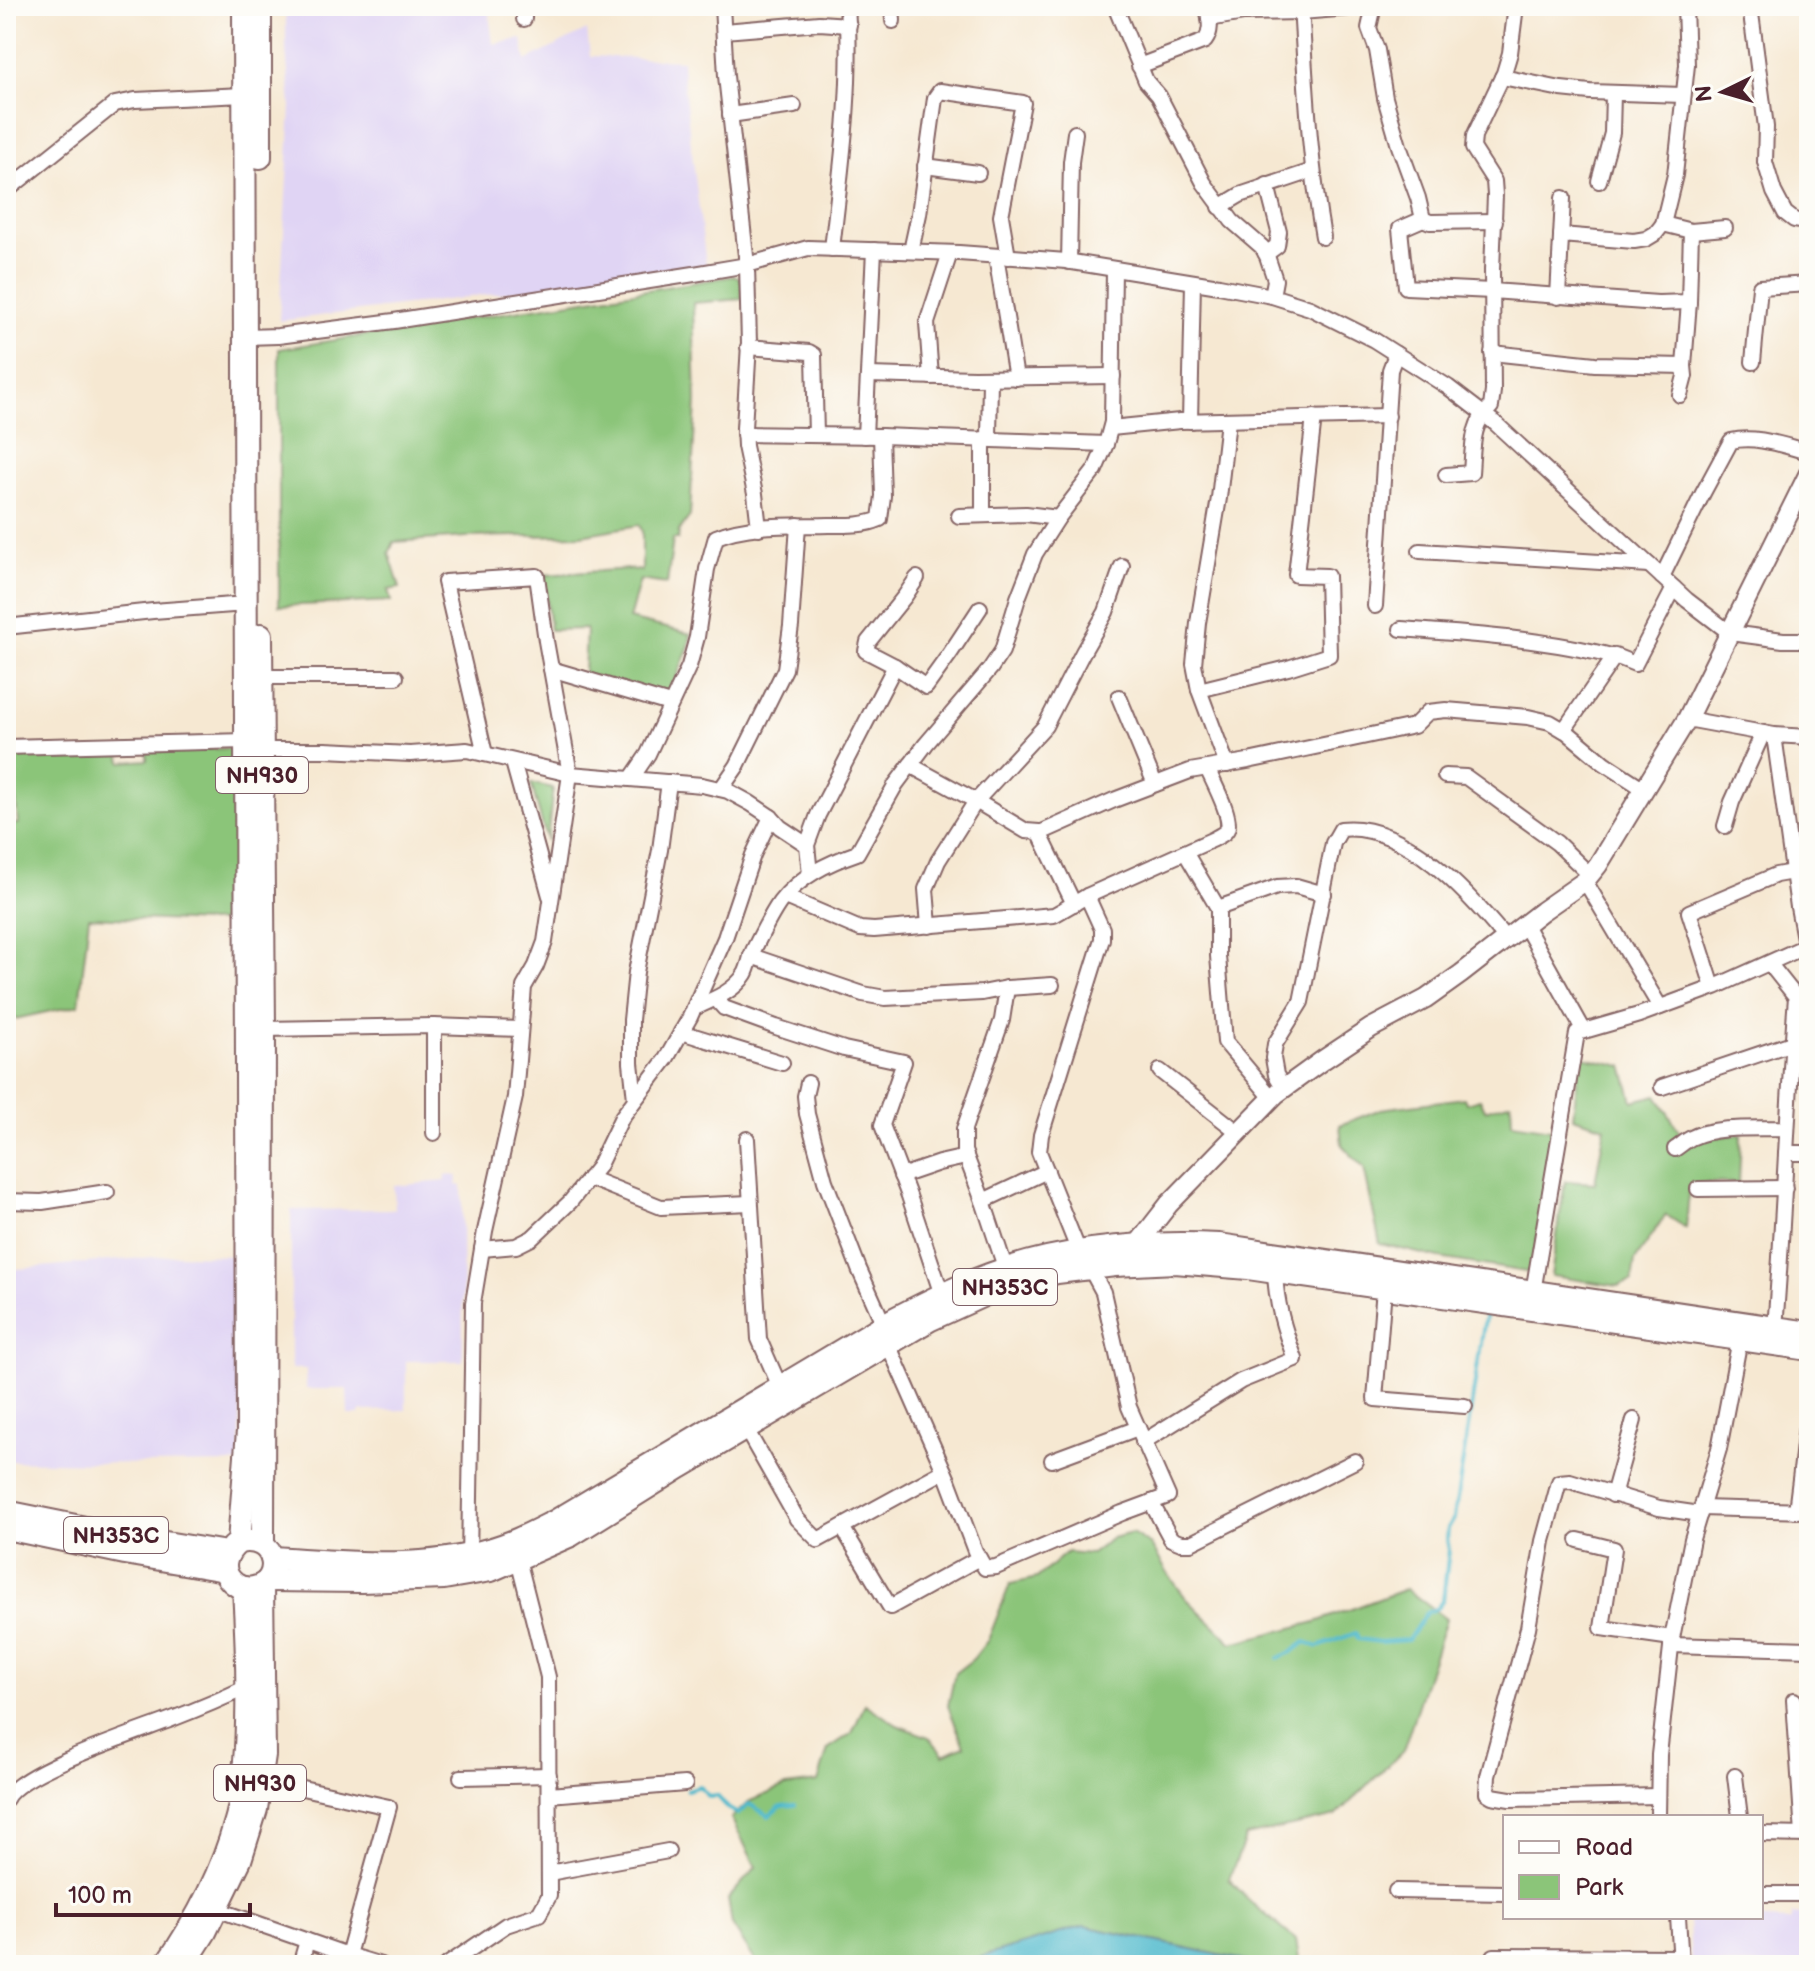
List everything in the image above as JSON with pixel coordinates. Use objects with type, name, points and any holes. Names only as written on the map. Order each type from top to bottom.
[{"type":"highway","name":"NH930","points":[[230,1555],[248,1431],[254,746],[262,677],[244,6]]},
{"type":"highway","name":"NH930","points":[[166,1965],[219,1872],[252,1777],[264,1755],[264,1029],[246,604],[260,6]]},
{"type":"highway","name":"NH353C","points":[[469,1564],[488,1550],[556,1521],[780,1387],[886,1334],[929,1320],[997,1289],[1137,1245],[1219,1245],[1809,1333]]},
{"type":"highway","name":"NH353C","points":[[262,1571],[445,1560],[491,1570],[571,1535],[746,1429],[942,1295],[981,1277],[1034,1262],[1084,1260],[1115,1265],[1175,1262],[1275,1272],[1809,1349]]},
{"type":"highway","name":"NH353C","points":[[6,1512],[230,1555]]},
{"type":"highway","name":"NH353C","points":[[6,1528],[125,1553],[230,1555]]},
{"type":"highway","points":[[247,1540],[262,1571],[234,1584],[230,1555],[247,1540]]},
{"type":"highway","name":"NH930","points":[[184,1965],[205,1932],[240,1860],[256,1809],[247,1649],[262,1571]]},
{"type":"street","points":[[722,6],[726,76],[747,265],[748,347],[744,434],[759,528]]},
{"type":"street","points":[[832,249],[847,96],[847,6]]},
{"type":"street","points":[[1115,6],[1146,81],[1159,96],[1204,183],[1232,221],[1266,254],[1275,280],[1272,296]]},
{"type":"street","points":[[1139,66],[1205,41],[1210,35],[1208,12],[1374,6],[1369,28],[1377,50],[1385,98],[1423,219]]},
{"type":"street","points":[[1446,475],[1471,473],[1475,429],[1483,413],[1491,407],[1494,181],[1473,148],[1474,136],[1510,53],[1516,6]]},
{"type":"street","points":[[1561,235],[1634,241],[1646,239],[1663,224],[1675,175],[1687,65],[1685,6]]},
{"type":"street","points":[[1750,6],[1766,127],[1765,162],[1774,192],[1785,213],[1794,220],[1809,223]]},
{"type":"street","points":[[1301,9],[1312,171],[1323,237]]},
{"type":"street","points":[[724,31],[819,23],[849,25]]},
{"type":"street","points":[[1502,77],[1561,89],[1613,94],[1683,95]]},
{"type":"street","points":[[911,251],[935,98],[940,91],[1023,103],[1001,216],[1002,256],[1016,378]]},
{"type":"street","points":[[1599,181],[1612,133],[1613,94]]},
{"type":"street","points":[[6,183],[10,188],[115,104],[135,100],[244,95]]},
{"type":"street","points":[[730,115],[794,106]]},
{"type":"street","points":[[1069,262],[1071,162],[1075,133]]},
{"type":"street","points":[[925,166],[978,173]]},
{"type":"street","points":[[1220,207],[1240,195],[1312,171]]},
{"type":"street","points":[[1266,254],[1277,246],[1279,232],[1267,185]]},
{"type":"street","points":[[1558,297],[1563,198]]},
{"type":"street","points":[[1495,221],[1430,222],[1423,219],[1400,229],[1406,287],[1658,303],[1689,302]]},
{"type":"street","points":[[1663,224],[1691,231],[1725,228]]},
{"type":"street","points":[[1680,395],[1685,376],[1691,231]]},
{"type":"street","points":[[253,338],[394,321],[747,265],[808,248],[950,253],[1069,262],[1272,296],[1310,308],[1374,340],[1448,387],[1483,413],[1674,588],[1730,633],[1809,640]]},
{"type":"street","points":[[865,436],[874,250]]},
{"type":"street","points":[[931,377],[927,323],[950,253]]},
{"type":"street","points":[[694,1008],[716,999],[745,974],[751,956],[779,904],[794,887],[810,874],[857,853],[896,784],[1002,651],[1035,554],[1095,470],[1111,428],[1114,269]]},
{"type":"street","points":[[1190,421],[1193,282]]},
{"type":"street","points":[[1753,362],[1760,287],[1809,284]]},
{"type":"street","points":[[748,347],[814,355],[816,435]]},
{"type":"street","points":[[1492,353],[1595,364],[1684,366]]},
{"type":"street","points":[[1375,606],[1390,370],[1396,354]]},
{"type":"street","points":[[869,375],[990,378],[1113,376]]},
{"type":"street","points":[[983,515],[990,378]]},
{"type":"street","points":[[1111,428],[1190,421],[1388,416]]},
{"type":"street","points":[[1199,690],[1329,655],[1327,576],[1296,575],[1314,417]]},
{"type":"street","points":[[1227,765],[1199,690],[1194,664],[1228,421]]},
{"type":"street","points":[[744,434],[1106,444]]},
{"type":"street","points":[[631,779],[648,754],[689,666],[716,537],[730,531],[798,525],[852,525],[880,519],[883,496],[881,436]]},
{"type":"street","points":[[1662,577],[1731,441],[1762,440],[1809,452]]},
{"type":"street","points":[[1137,1245],[1169,1204],[1278,1093],[1371,1028],[1426,999],[1588,878],[1687,719],[1809,473]]},
{"type":"street","points":[[959,516],[1026,514],[1058,518]]},
{"type":"street","points":[[721,789],[737,766],[785,669],[798,525]]},
{"type":"street","points":[[1420,551],[1649,565]]},
{"type":"street","points":[[929,926],[926,889],[938,861],[976,801],[1045,726],[1106,612],[1122,566]]},
{"type":"street","points":[[469,1564],[473,1303],[515,1097],[524,987],[545,942],[570,774],[537,576],[445,582],[485,754]]},
{"type":"street","points":[[917,578],[868,642],[866,651],[926,687],[980,608]]},
{"type":"street","points":[[1401,629],[1574,648],[1635,664],[1674,588]]},
{"type":"street","points":[[6,627],[246,604]]},
{"type":"street","points":[[1564,730],[1615,657]]},
{"type":"street","points":[[810,874],[807,845],[818,815],[895,666]]},
{"type":"street","points":[[551,669],[670,704]]},
{"type":"street","points":[[262,677],[396,677]]},
{"type":"street","points":[[1119,697],[1155,784]]},
{"type":"street","points":[[910,765],[1026,831],[1040,833],[1190,771],[1414,726],[1428,712],[1446,710],[1528,717],[1550,722],[1644,789]]},
{"type":"street","points":[[1687,719],[1769,734],[1809,737]]},
{"type":"street","points":[[1725,826],[1732,802],[1769,734]]},
{"type":"street","points":[[1533,1292],[1577,1033],[1713,987],[1804,947],[1769,734]]},
{"type":"street","points":[[6,747],[254,746],[410,754],[467,750],[570,774],[721,789],[750,803],[807,845]]},
{"type":"street","points":[[513,762],[551,900]]},
{"type":"street","points":[[785,897],[860,929],[1054,915],[1087,896],[1227,831],[1226,813],[1207,768]]},
{"type":"street","points":[[1445,776],[1466,777],[1557,843],[1588,878],[1660,1007]]},
{"type":"street","points":[[635,1099],[631,1020],[636,972],[660,850],[669,782]]},
{"type":"street","points":[[482,1249],[516,1246],[532,1238],[570,1202],[598,1167],[622,1117],[666,1059],[694,1008],[725,938],[753,855],[771,817]]},
{"type":"street","points":[[1278,1093],[1273,1058],[1275,1044],[1301,1002],[1333,843],[1341,829],[1356,828],[1396,840],[1439,867],[1478,905],[1506,939]]},
{"type":"street","points":[[1040,833],[1074,904]]},
{"type":"street","points":[[1185,852],[1218,908],[1218,956],[1225,1042],[1278,1093]]},
{"type":"street","points":[[1713,987],[1689,912],[1776,875],[1793,872]]},
{"type":"street","points":[[1218,908],[1277,887],[1296,886],[1324,894]]},
{"type":"street","points":[[808,1083],[805,1096],[807,1114],[825,1181],[985,1568],[996,1567],[1168,1496],[1129,1407],[1103,1292],[1084,1260],[1039,1152],[1041,1135],[1102,939],[1102,929],[1087,896]]},
{"type":"street","points":[[1525,925],[1584,1031]]},
{"type":"street","points":[[751,956],[863,994],[885,998],[982,993],[1052,985]]},
{"type":"street","points":[[1769,963],[1796,997],[1775,1328]]},
{"type":"street","points":[[1006,1270],[964,1151],[964,1129],[1002,1020],[1007,988]]},
{"type":"street","points":[[716,999],[724,1008],[790,1032],[844,1049],[904,1062],[882,1125],[942,1295]]},
{"type":"street","points":[[434,1026],[434,1133]]},
{"type":"street","points":[[264,1029],[434,1026],[520,1029]]},
{"type":"street","points":[[681,1032],[782,1063]]},
{"type":"street","points":[[1662,1087],[1792,1043]]},
{"type":"street","points":[[1160,1071],[1238,1132]]},
{"type":"street","points":[[1675,1149],[1693,1137],[1709,1132],[1787,1128]]},
{"type":"street","points":[[747,1139],[759,1339],[780,1387]]},
{"type":"street","points":[[1786,1153],[1809,1153]]},
{"type":"street","points":[[901,1176],[966,1157]]},
{"type":"street","points":[[983,1201],[1047,1171]]},
{"type":"street","points":[[589,1178],[661,1207],[750,1203]]},
{"type":"street","points":[[1698,1189],[1785,1188]]},
{"type":"street","points":[[6,1201],[42,1202],[107,1192]]},
{"type":"street","points":[[1052,1460],[1140,1435],[1241,1381],[1295,1359],[1282,1324],[1275,1272]]},
{"type":"street","points":[[1384,1288],[1375,1399],[1465,1406]]},
{"type":"street","points":[[1658,1815],[1659,1755],[1671,1641],[1692,1539],[1719,1449],[1740,1339]]},
{"type":"street","points":[[1658,1796],[1510,1799],[1487,1793],[1488,1776],[1528,1628],[1555,1490],[1559,1482],[1570,1481],[1659,1508],[1802,1511],[1809,1400]]},
{"type":"street","points":[[1613,1495],[1634,1420]]},
{"type":"street","points":[[746,1429],[797,1519],[818,1540],[944,1471]]},
{"type":"street","points":[[1151,1502],[1171,1539],[1191,1543],[1355,1461]]},
{"type":"street","points":[[842,1527],[890,1607],[979,1558]]},
{"type":"street","points":[[1578,1540],[1614,1549],[1602,1628],[1671,1641],[1809,1649]]},
{"type":"street","points":[[447,1965],[506,1925],[539,1914],[549,1896],[548,1677],[518,1559]]},
{"type":"street","points":[[7,1793],[52,1766],[247,1687]]},
{"type":"street","points":[[1763,1834],[1806,1835],[1794,1700]]},
{"type":"street","points":[[461,1777],[549,1775]]},
{"type":"street","points":[[1735,1776],[1740,1815]]},
{"type":"street","points":[[252,1777],[389,1807],[348,1955]]},
{"type":"street","points":[[549,1795],[685,1784]]},
{"type":"street","points":[[549,1873],[668,1851]]},
{"type":"street","points":[[1396,1891],[1503,1893]]},
{"type":"street","points":[[1763,1894],[1809,1894]]},
{"type":"street","points":[[216,1909],[381,1965]]},
{"type":"street","points":[[1494,1956],[1681,1961],[1678,1919]]},
{"type":"street","points":[[300,1965],[307,1941]]},
{"type":"shaded area","points":[[6,6],[13,6],[18,93],[6,103]]},
{"type":"shaded area","points":[[286,6],[488,6],[493,44],[522,39],[526,61],[587,30],[590,56],[682,60],[706,265],[279,321],[291,106]]},
{"type":"shaded area","points":[[446,1175],[458,1176],[456,1185],[462,1186],[463,1361],[406,1361],[406,1410],[362,1411],[359,1415],[348,1415],[347,1389],[306,1389],[306,1369],[291,1369],[291,1210],[395,1209],[394,1186],[445,1181]]},
{"type":"shaded area","points":[[176,1255],[241,1256],[240,1463],[6,1461],[6,1270]]},
{"type":"shaded area","points":[[1792,1914],[1809,1916],[1809,1965],[1691,1965],[1689,1919],[1790,1921]]},
{"type":"green space","points":[[739,277],[741,282],[742,299],[693,303],[696,401],[690,516],[679,531],[678,539],[673,539],[667,584],[640,580],[629,619],[691,634],[668,699],[584,674],[586,629],[550,630],[544,575],[630,569],[642,571],[642,531],[639,525],[581,535],[394,542],[389,553],[400,588],[388,590],[391,601],[279,606],[279,349]]},
{"type":"green space","points":[[242,748],[235,921],[89,917],[79,1005],[6,1021],[6,824],[18,824],[15,790],[6,790],[6,753],[120,751],[122,762],[147,760],[147,751]]},
{"type":"green space","points":[[531,783],[553,788],[547,841]]},
{"type":"green space","points":[[1580,1056],[1623,1066],[1633,1101],[1657,1095],[1683,1138],[1741,1134],[1739,1183],[1703,1183],[1689,1191],[1686,1228],[1666,1215],[1635,1260],[1632,1281],[1618,1286],[1551,1276],[1565,1181],[1595,1183],[1605,1127],[1573,1117]]},
{"type":"green space","points":[[1464,1098],[1466,1103],[1480,1099],[1485,1110],[1511,1102],[1512,1123],[1552,1129],[1533,1273],[1439,1258],[1380,1244],[1364,1168],[1342,1145],[1340,1125],[1381,1109]]},
{"type":"green space","points":[[1132,1533],[1151,1545],[1186,1598],[1232,1643],[1316,1622],[1406,1589],[1446,1619],[1403,1751],[1336,1816],[1246,1836],[1229,1879],[1248,1900],[1296,1940],[1300,1965],[1250,1965],[1247,1961],[1084,1926],[955,1965],[758,1965],[732,1925],[728,1899],[756,1867],[731,1818],[750,1801],[786,1786],[818,1782],[828,1749],[852,1733],[865,1704],[897,1725],[929,1737],[944,1755],[964,1746],[948,1706],[955,1673],[973,1659],[988,1640],[1010,1584],[1037,1578],[1067,1552],[1091,1554],[1112,1538]]},
{"type":"water","points":[[1084,1926],[1247,1961],[1250,1965],[955,1965]]},
{"type":"waterway","points":[[1278,1658],[1306,1642],[1318,1647],[1356,1633],[1358,1639],[1380,1642],[1408,1640],[1426,1613],[1437,1608],[1443,1600],[1449,1550],[1448,1528],[1454,1518],[1486,1311]]},
{"type":"waterway","points":[[687,1790],[699,1786],[709,1797],[717,1796],[738,1814],[749,1804],[769,1816],[781,1806],[795,1805]]}]
